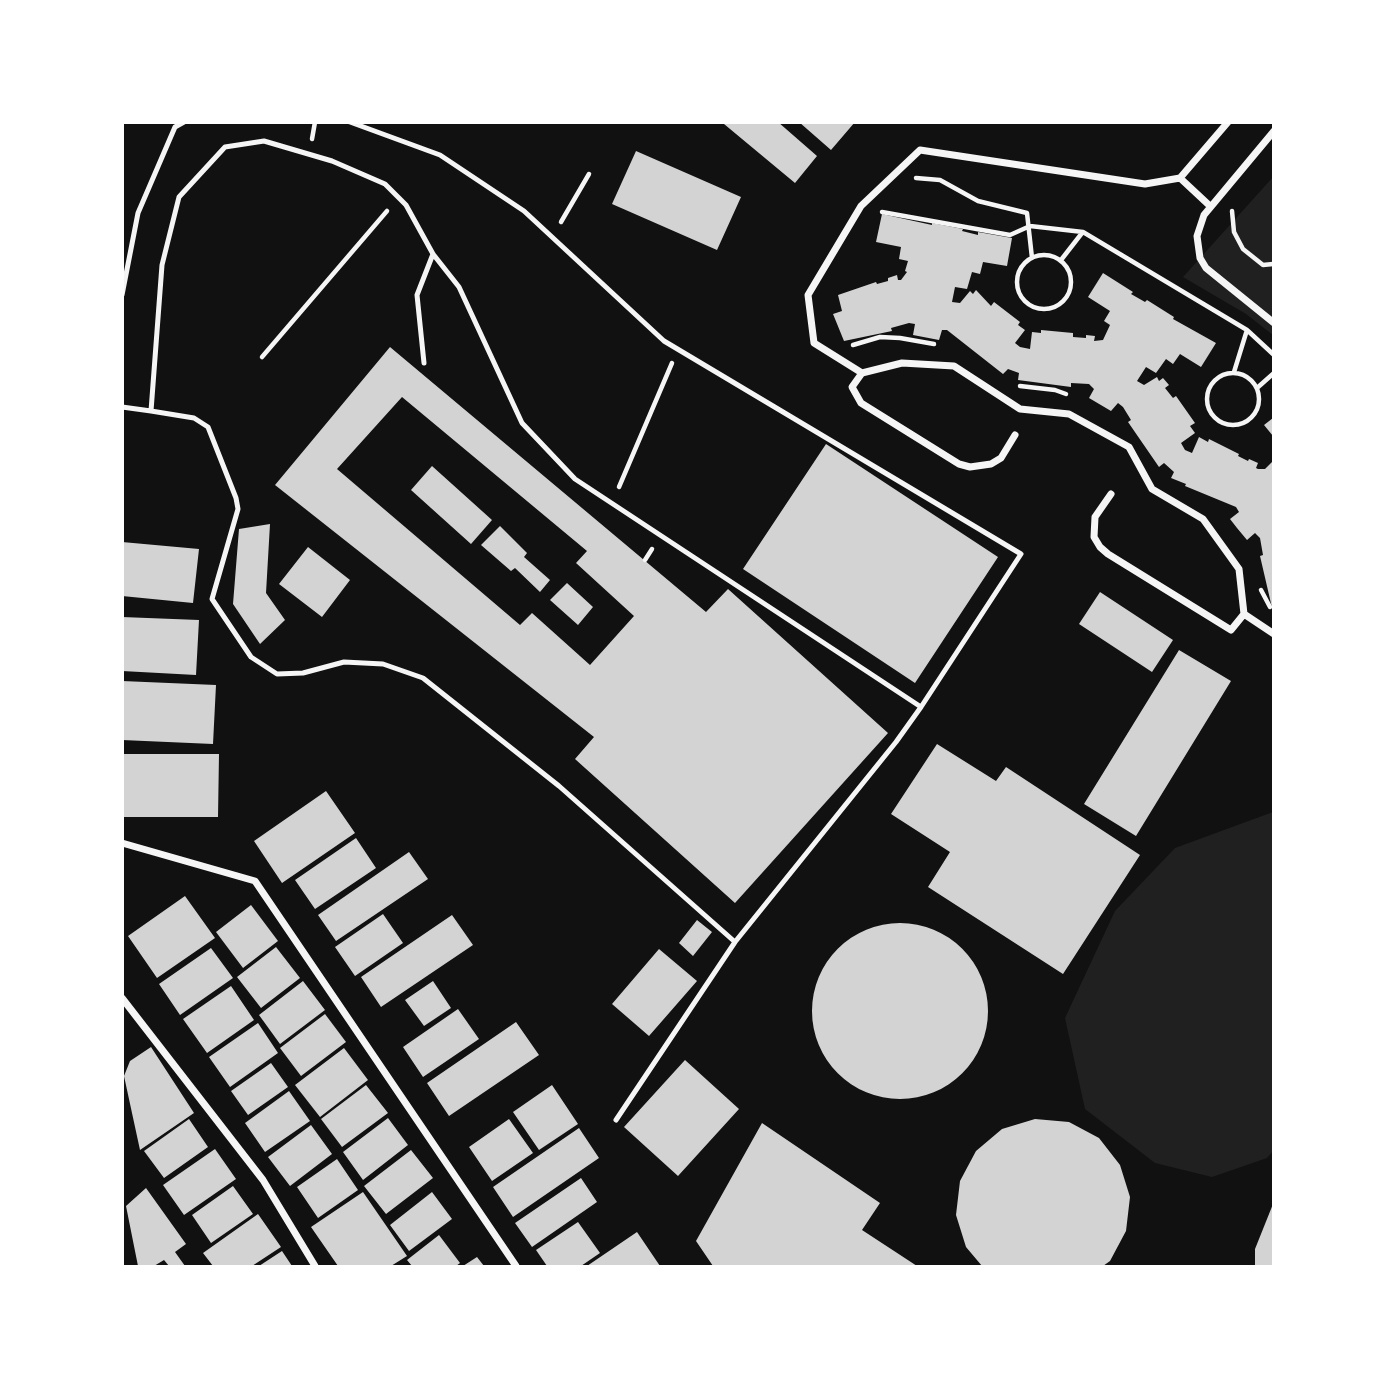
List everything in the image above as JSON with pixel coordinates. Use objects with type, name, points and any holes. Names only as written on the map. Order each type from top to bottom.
[{"type":"street","points":[[862,373],[814,343],[808,295],[861,206],[920,150],[1145,184],[1180,178],[1228,122]]},
{"type":"street","points":[[1273,131],[1210,206],[1199,225],[1197,236],[1200,258],[1206,268],[1273,323]]},
{"type":"street","points":[[1180,178],[1210,206]]},
{"type":"street","points":[[1015,435],[1001,458],[991,464],[970,467],[959,464],[861,403],[852,387],[862,373],[902,363],[954,366],[1020,409],[1069,414],[1129,447],[1152,489],[1203,519],[1240,569],[1244,614],[1231,630],[1100,547],[1094,537],[1095,517],[1111,494]]},
{"type":"street","points":[[1244,614],[1273,634]]},
{"type":"street","points":[[122,843],[255,881],[516,1266]]},
{"type":"street","points":[[122,998],[263,1180],[315,1266]]},
{"type":"lane","points":[[122,295],[138,213],[175,127],[184,122]]},
{"type":"lane","points":[[350,122],[440,155],[524,211],[664,341],[1021,554],[896,742],[735,942],[617,1119]]},
{"type":"lane","points":[[151,411],[162,265],[179,197],[225,147],[264,141],[331,161],[385,184],[406,205],[433,254],[459,287],[522,423],[575,479],[921,707]]},
{"type":"lane","points":[[424,363],[417,295],[433,254]]},
{"type":"lane","points":[[122,407],[194,418],[208,427],[238,509],[212,599],[251,657],[277,674],[303,673],[344,662],[383,664],[423,678],[558,786],[735,942]]},
{"type":"path","points":[[894,175],[940,180],[978,201],[1027,213],[1032,258]]},
{"type":"path","points":[[1238,201],[1232,210],[1234,232],[1243,249],[1263,265],[1273,264]]},
{"type":"path","points":[[876,222],[883,211],[1010,234],[1030,226],[1083,233],[1247,330],[1273,355]]},
{"type":"path","points":[[1061,260],[1083,233]]},
{"type":"path","points":[[262,357],[362,241]]},
{"type":"path","points":[[1051,256],[1061,260],[1068,268],[1070,291],[1064,302],[1054,308],[1042,310],[1032,307],[1024,301],[1016,283],[1023,264],[1032,258],[1051,256]]},
{"type":"path","points":[[1234,372],[1247,330]]},
{"type":"path","points":[[1234,372],[1252,380],[1259,399],[1257,410],[1250,419],[1229,425],[1212,415],[1207,405],[1207,395],[1210,385],[1217,378],[1234,372]]},
{"type":"path","points":[[1257,388],[1273,373]]},
{"type":"shaded area","points":[[1273,177],[1273,335],[1246,314],[1183,277]]},
{"type":"shaded area","points":[[1273,812],[1273,1151],[1267,1158],[1212,1177],[1155,1163],[1085,1109],[1065,1018],[1115,911],[1175,848]]},
{"type":"building","points":[[778,122],[817,156],[795,183],[724,124]]},
{"type":"building","points":[[799,122],[855,122],[831,150]]},
{"type":"building","points":[[636,151],[741,197],[717,250],[612,204]]},
{"type":"building","points":[[882,214],[963,229],[962,231],[978,235],[978,232],[1012,238],[1007,266],[983,262],[980,274],[972,272],[967,289],[955,287],[952,302],[960,303],[970,291],[973,294],[976,290],[991,306],[994,302],[1020,322],[1018,325],[1025,330],[1015,343],[1020,347],[1030,349],[1032,332],[1041,333],[1041,330],[1073,333],[1073,337],[1095,336],[1094,341],[1103,340],[1110,325],[1104,321],[1110,311],[1088,297],[1103,273],[1133,292],[1131,294],[1145,302],[1147,300],[1174,317],[1173,319],[1216,343],[1201,367],[1180,354],[1173,364],[1166,359],[1156,373],[1146,367],[1137,381],[1144,385],[1157,377],[1159,381],[1163,378],[1169,385],[1165,388],[1173,398],[1176,396],[1195,423],[1190,426],[1195,433],[1181,443],[1185,450],[1192,453],[1199,437],[1208,442],[1209,439],[1248,461],[1249,459],[1258,463],[1258,469],[1265,469],[1273,461],[1273,612],[1260,556],[1263,555],[1260,538],[1255,533],[1247,540],[1230,519],[1239,512],[1236,507],[1171,478],[1174,472],[1164,463],[1159,467],[1128,422],[1131,420],[1123,407],[1118,403],[1111,411],[1089,398],[1094,389],[1089,384],[1071,383],[1071,387],[1018,380],[1019,373],[1008,369],[1003,374],[947,330],[942,330],[939,340],[913,335],[915,324],[909,323],[891,328],[892,331],[844,341],[833,314],[842,311],[838,295],[876,282],[888,281],[888,278],[897,275],[898,280],[901,280],[907,272],[908,261],[899,259],[901,247],[876,242]]},
{"type":"building","points":[[390,347],[706,612],[728,589],[888,733],[735,903],[575,759],[594,737],[275,485]],"holes":[[[402,397],[587,551],[576,563],[634,616],[590,665],[532,613],[520,625],[337,469]]]},
{"type":"building","points":[[1273,418],[1273,436],[1264,425]]},
{"type":"building","points":[[826,444],[998,557],[915,683],[743,569]]},
{"type":"building","points":[[432,466],[492,520],[471,544],[411,490]]},
{"type":"building","points":[[270,524],[266,593],[285,620],[260,644],[233,604],[239,529]]},
{"type":"building","points":[[500,526],[527,553],[524,557],[550,580],[540,592],[515,568],[511,571],[481,545]]},
{"type":"building","points":[[122,542],[199,549],[193,603],[122,596]]},
{"type":"building","points":[[308,547],[350,580],[322,617],[279,584]]},
{"type":"building","points":[[567,583],[593,607],[578,625],[550,600]]},
{"type":"building","points":[[1100,592],[1173,640],[1152,672],[1079,624]]},
{"type":"building","points":[[122,617],[199,620],[196,675],[122,671]]},
{"type":"building","points":[[1179,650],[1231,681],[1136,836],[1084,804]]},
{"type":"building","points":[[122,681],[216,685],[213,744],[122,740]]},
{"type":"building","points":[[937,744],[996,781],[1006,767],[1140,855],[1063,974],[928,887],[950,852],[891,814]]},
{"type":"building","points":[[122,754],[219,754],[218,817],[122,817]]},
{"type":"building","points":[[326,791],[355,833],[282,883],[254,841]]},
{"type":"building","points":[[356,838],[376,868],[315,909],[295,880]]},
{"type":"building","points":[[409,852],[428,879],[336,941],[318,915]]},
{"type":"building","points":[[185,896],[215,938],[157,978],[128,936]]},
{"type":"building","points":[[251,905],[278,941],[243,968],[216,932]]},
{"type":"building","points":[[383,914],[403,943],[355,976],[335,947]]},
{"type":"building","points":[[452,915],[473,945],[381,1007],[361,977]]},
{"type":"building","points":[[697,920],[712,932],[693,956],[679,943]]},
{"type":"building","points":[[900,923],[934,930],[962,949],[981,977],[988,1011],[981,1045],[962,1073],[934,1092],[900,1099],[866,1092],[838,1073],[819,1045],[812,1011],[819,977],[838,949],[866,930]]},
{"type":"building","points":[[276,947],[300,978],[261,1008],[237,977]]},
{"type":"building","points":[[211,948],[233,978],[180,1015],[159,984]]},
{"type":"building","points":[[659,949],[697,981],[649,1036],[612,1004]]},
{"type":"building","points":[[303,981],[325,1010],[280,1044],[259,1015]]},
{"type":"building","points":[[433,981],[451,1008],[424,1026],[405,1000]]},
{"type":"building","points":[[231,986],[254,1020],[207,1053],[183,1019]]},
{"type":"building","points":[[458,1009],[479,1039],[423,1077],[403,1047]]},
{"type":"building","points":[[325,1014],[346,1042],[301,1076],[280,1048]]},
{"type":"building","points":[[516,1022],[539,1055],[449,1116],[427,1083]]},
{"type":"building","points":[[258,1023],[278,1053],[230,1087],[209,1057]]},
{"type":"building","points":[[151,1047],[194,1113],[140,1150],[124,1076],[130,1061]]},
{"type":"building","points":[[344,1048],[368,1080],[320,1117],[295,1085]]},
{"type":"building","points":[[685,1060],[739,1109],[678,1176],[624,1127]]},
{"type":"building","points":[[271,1063],[288,1087],[248,1115],[231,1091]]},
{"type":"building","points":[[366,1085],[388,1113],[342,1147],[321,1119]]},
{"type":"building","points":[[552,1085],[578,1124],[539,1150],[513,1112]]},
{"type":"building","points":[[289,1091],[310,1121],[265,1152],[245,1123]]},
{"type":"building","points":[[388,1118],[408,1145],[363,1180],[343,1152]]},
{"type":"building","points":[[189,1119],[208,1147],[164,1178],[144,1151]]},
{"type":"building","points":[[509,1119],[533,1153],[492,1181],[469,1147]]},
{"type":"building","points":[[1035,1119],[1069,1122],[1099,1138],[1120,1165],[1130,1197],[1126,1231],[1110,1261],[1103,1266],[982,1266],[966,1247],[956,1215],[960,1181],[976,1151],[1002,1129]]},
{"type":"building","points":[[762,1123],[880,1203],[862,1230],[917,1266],[713,1266],[696,1241]]},
{"type":"building","points":[[311,1125],[332,1154],[290,1186],[268,1157]]},
{"type":"building","points":[[579,1128],[599,1158],[513,1217],[493,1187]]},
{"type":"building","points":[[215,1149],[236,1179],[184,1215],[163,1185]]},
{"type":"building","points":[[411,1150],[433,1178],[386,1214],[364,1186]]},
{"type":"building","points":[[337,1159],[358,1190],[318,1218],[297,1187]]},
{"type":"building","points":[[581,1178],[597,1202],[532,1247],[515,1223]]},
{"type":"building","points":[[233,1186],[253,1214],[211,1243],[192,1215]]},
{"type":"building","points":[[146,1188],[186,1244],[175,1252],[185,1266],[169,1266],[164,1260],[154,1266],[138,1266],[126,1206]]},
{"type":"building","points":[[363,1192],[407,1256],[391,1266],[338,1266],[311,1227]]},
{"type":"building","points":[[432,1192],[452,1219],[409,1251],[390,1225]]},
{"type":"building","points":[[1273,1204],[1273,1266],[1255,1266],[1255,1249]]},
{"type":"building","points":[[258,1214],[281,1247],[252,1266],[213,1266],[203,1253]]},
{"type":"building","points":[[578,1222],[600,1253],[581,1266],[547,1266],[536,1250]]},
{"type":"building","points":[[637,1232],[660,1266],[587,1266]]},
{"type":"building","points":[[439,1235],[460,1263],[456,1266],[412,1266],[407,1260]]},
{"type":"building","points":[[282,1251],[292,1266],[259,1266]]},
{"type":"building","points":[[477,1257],[484,1266],[463,1266]]}]
